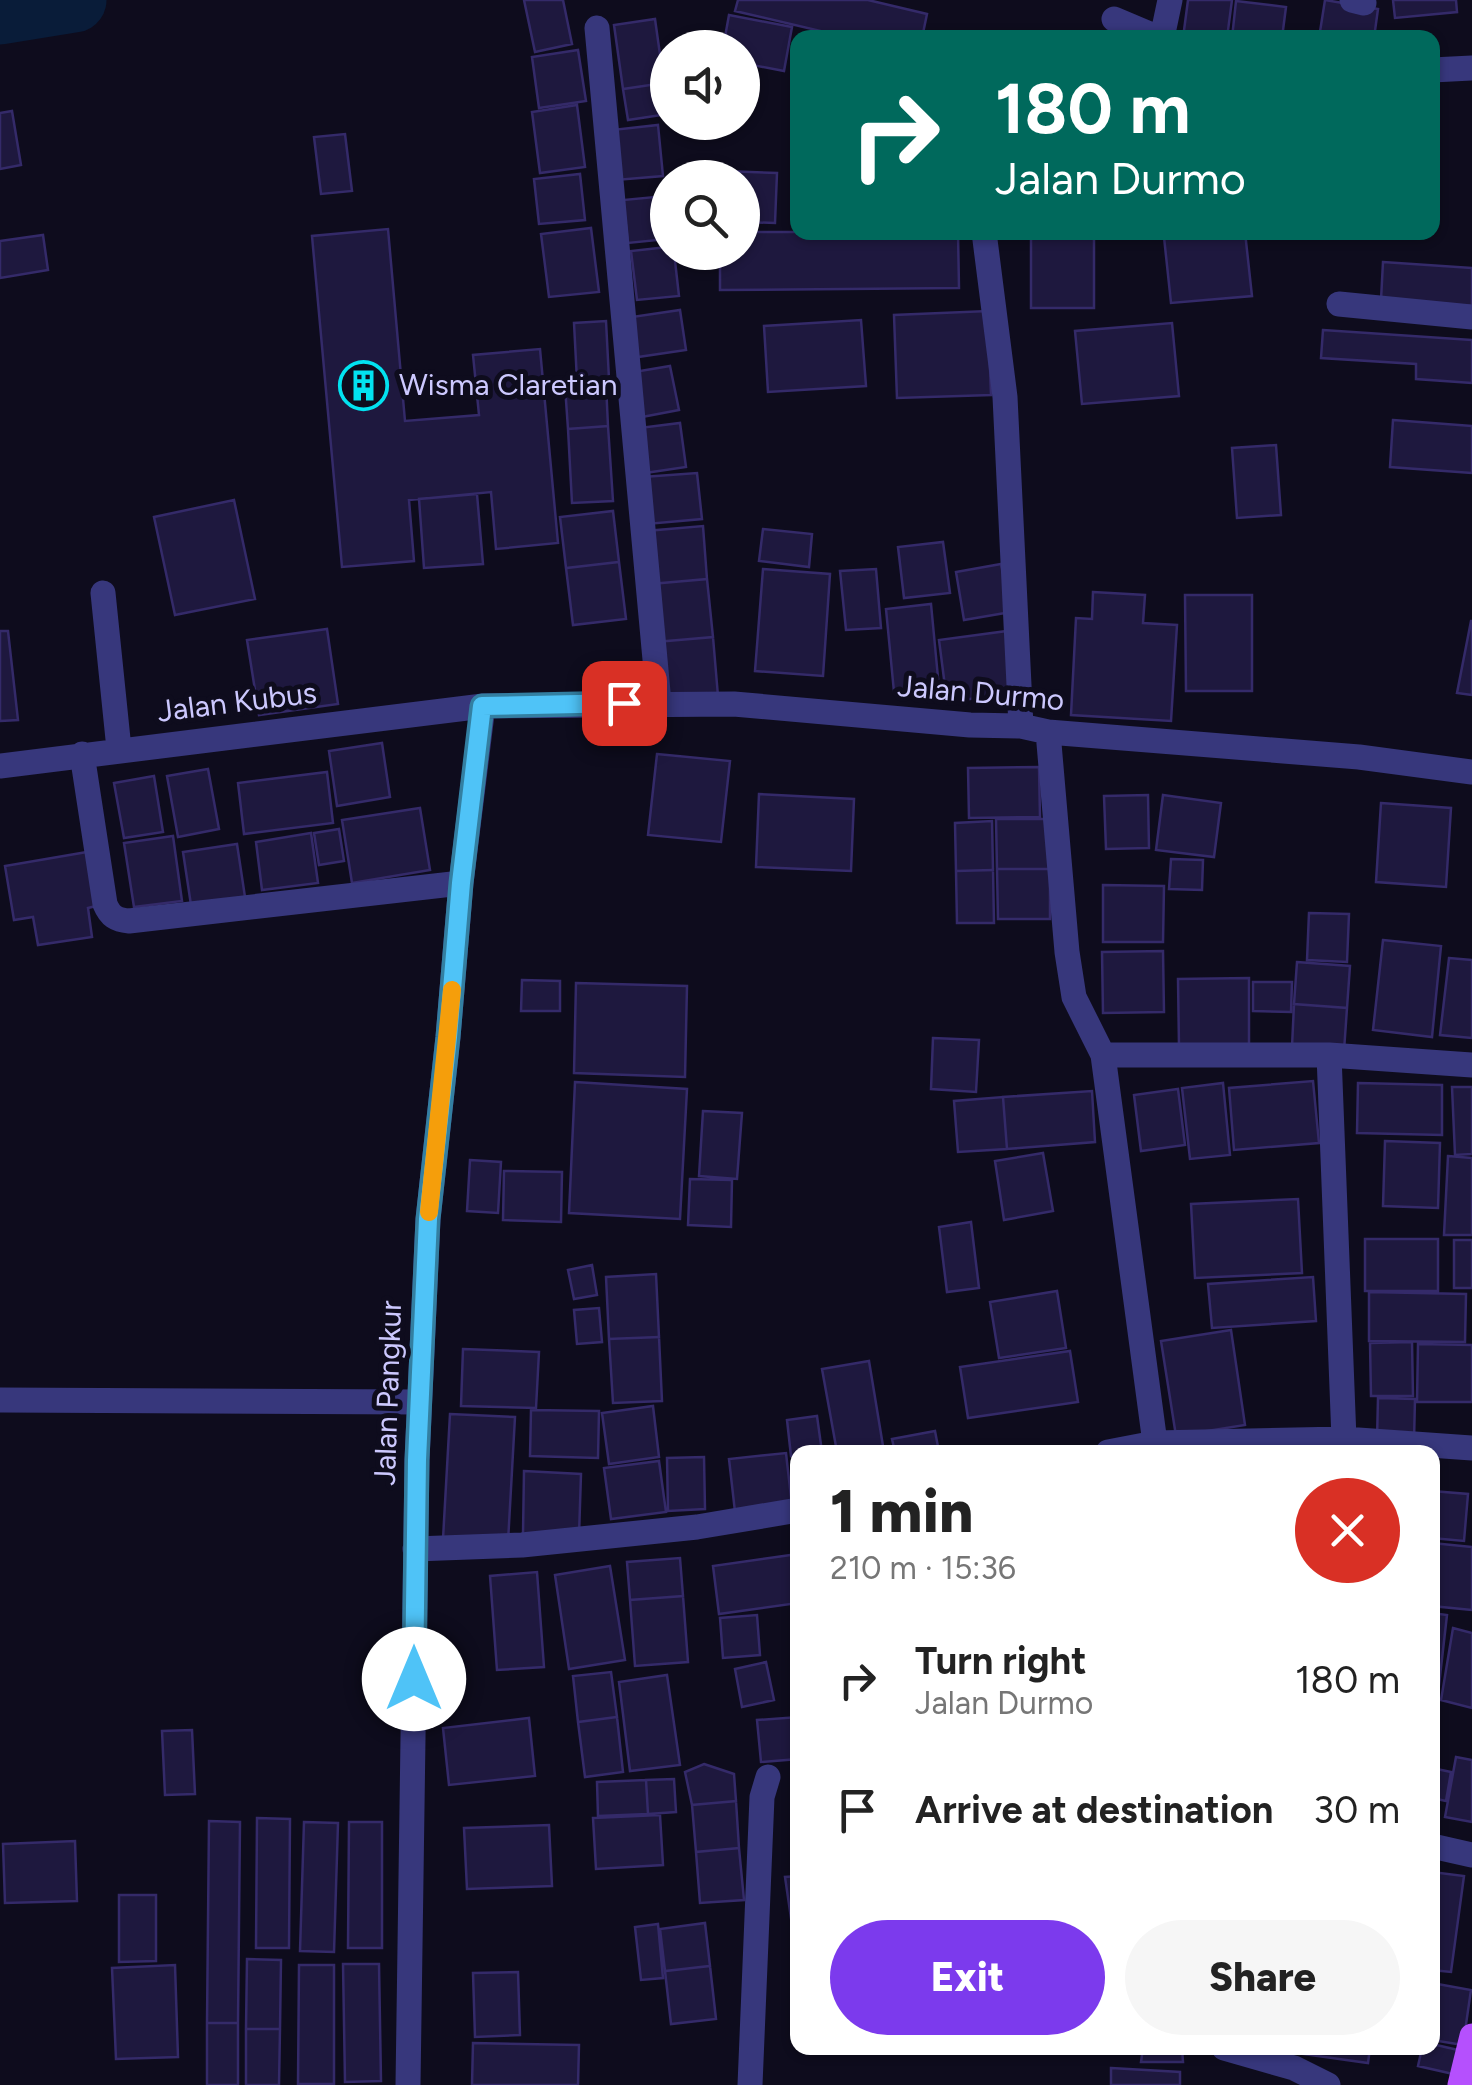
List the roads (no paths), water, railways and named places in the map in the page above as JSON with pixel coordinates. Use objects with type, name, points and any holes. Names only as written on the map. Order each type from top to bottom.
[{"type":"main road","points":[[1460,2085],[1472,2036]]},
{"type":"street","points":[[1163,30],[1170,0]]},
{"type":"street","points":[[1114,19],[1141,30]]},
{"type":"street","points":[[597,28],[659,703]]},
{"type":"street","points":[[1440,70],[1472,68]]},
{"type":"street","points":[[985,240],[1005,397],[1021,726]]},
{"type":"street","points":[[1338,304],[1472,317]]},
{"type":"street","points":[[103,594],[119,749]]},
{"type":"street","name":"Jalan Durmo","points":[[482,706],[734,704],[1359,757],[1472,772]]},
{"type":"street","name":"Jalan Kubus","points":[[0,766],[482,706]]},
{"type":"street","name":"Jalan Pangkur","points":[[408,2085],[415,1549],[428,1219],[482,706]]},
{"type":"street","points":[[1048,732],[1067,952],[1074,997],[1103,1055],[1155,1443]]},
{"type":"street","points":[[82,754],[104,904],[118,920],[461,883]]},
{"type":"street","points":[[1103,1055],[1329,1056],[1472,1064]]},
{"type":"street","points":[[1329,1056],[1344,1439]]},
{"type":"street","points":[[0,1400],[419,1402]]},
{"type":"street","points":[[1145,1445],[1344,1439],[1429,1445]]},
{"type":"street","points":[[1440,1446],[1472,1448]]},
{"type":"street","points":[[415,1549],[522,1545],[678,1530],[790,1511]]},
{"type":"street","points":[[750,2085],[762,1797],[768,1777]]},
{"type":"street","points":[[1440,1848],[1472,1856]]},
{"type":"street","points":[[1248,2055],[1294,2068],[1328,2085]]},
{"type":"waterway","points":[[0,12],[74,0]]},
{"type":"place","name":"Wisma Claretian","points":[[364,385]]}]
